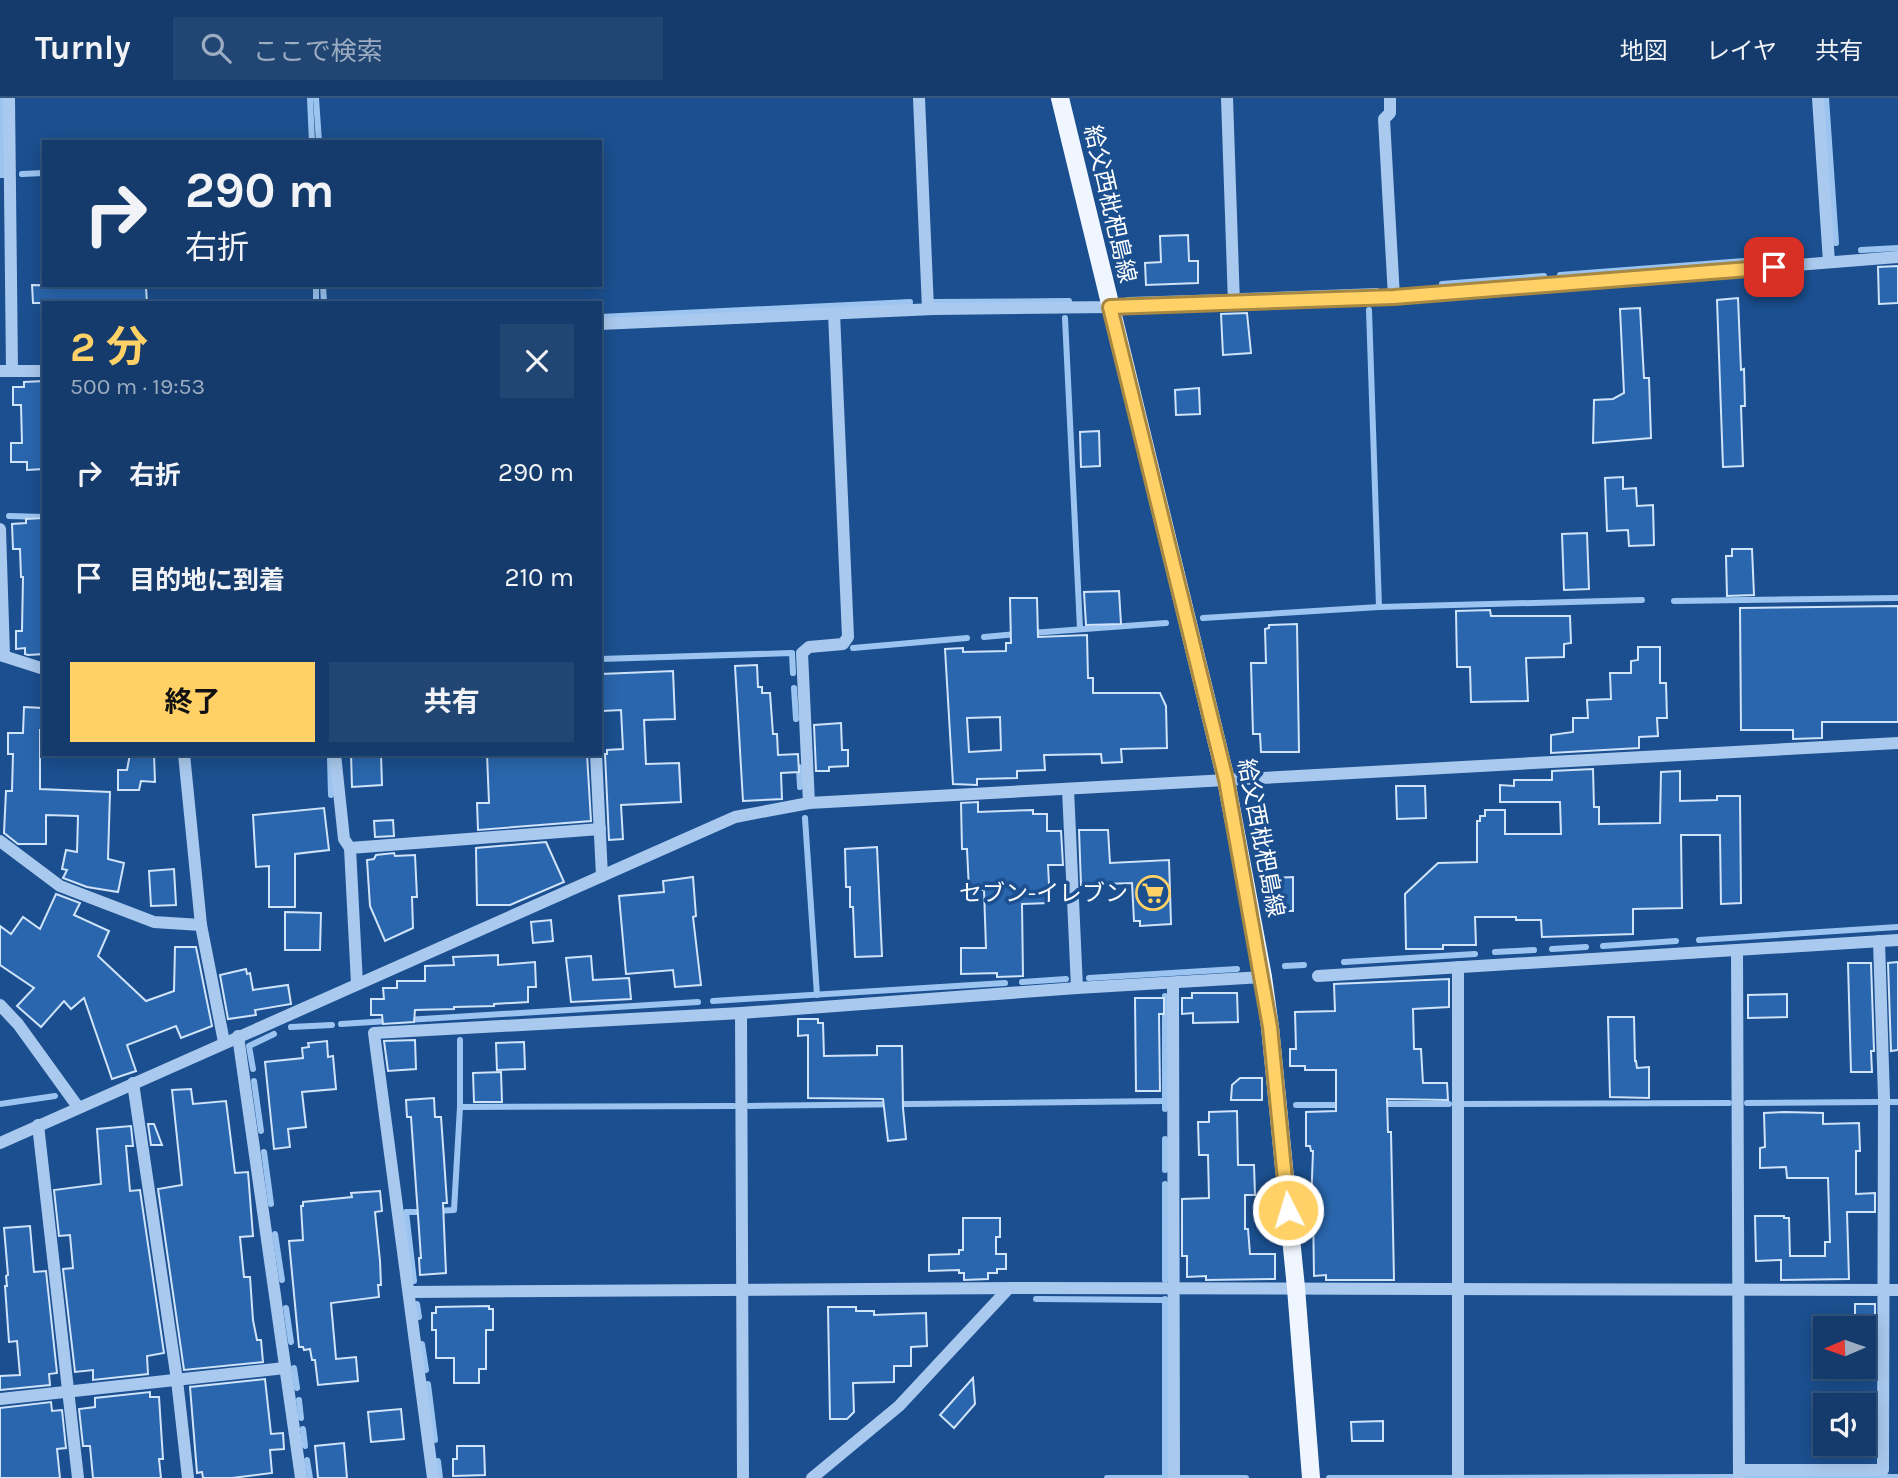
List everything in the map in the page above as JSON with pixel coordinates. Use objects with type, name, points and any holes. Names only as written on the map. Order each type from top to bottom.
[{"type":"main road","name":"給父西枇杷島線","points":[[1060,98],[1226,780],[1263,978],[1296,1289],[1311,1478]]},
{"type":"street","points":[[9,98],[6,370],[42,371]]},
{"type":"street","points":[[919,98],[928,309]]},
{"type":"street","points":[[1227,98],[1234,304]]},
{"type":"street","points":[[1390,98],[1390,113],[1384,119],[1394,297]]},
{"type":"street","points":[[1818,98],[1829,262]]},
{"type":"street","points":[[602,324],[928,309],[1234,304],[1394,297],[1898,257]]},
{"type":"street","points":[[809,803],[802,653],[809,647],[843,645],[848,637],[834,313]]},
{"type":"street","points":[[0,529],[2,656],[42,668]]},
{"type":"street","points":[[0,1143],[735,817],[809,803],[1898,743]]},
{"type":"street","points":[[184,756],[201,925],[224,1042]]},
{"type":"street","points":[[335,756],[344,839],[350,848],[357,984]]},
{"type":"street","points":[[596,756],[602,876]]},
{"type":"street","points":[[1068,789],[1077,988]]},
{"type":"street","points":[[350,848],[600,829]]},
{"type":"street","points":[[0,841],[60,886],[154,922],[201,925]]},
{"type":"street","points":[[1318,976],[1898,940]]},
{"type":"street","points":[[1737,950],[1739,1474],[1883,1470],[1884,1098],[1879,941]]},
{"type":"street","points":[[1458,967],[1458,1478]]},
{"type":"street","points":[[433,1478],[374,1033],[741,1013],[1077,988],[1263,978]]},
{"type":"street","points":[[1173,983],[1174,1478]]},
{"type":"street","points":[[0,1005],[18,1024],[78,1107]]},
{"type":"street","points":[[741,1013],[743,1478]]},
{"type":"street","points":[[238,1037],[301,1478]]},
{"type":"street","points":[[133,1083],[177,1380],[188,1478]]},
{"type":"street","points":[[38,1125],[78,1478]]},
{"type":"street","points":[[409,1293],[1009,1288],[1898,1290]]},
{"type":"street","points":[[812,1478],[899,1405],[1009,1288]]},
{"type":"street","points":[[0,1399],[285,1368]]},
{"type":"building","points":[[1188,235],[1189,261],[1198,261],[1198,283],[1146,285],[1145,263],[1161,262],[1160,236]]},
{"type":"building","points":[[1898,266],[1898,303],[1879,304],[1878,267]]},
{"type":"building","points":[[32,285],[146,287],[147,301],[33,303]]},
{"type":"building","points":[[1738,298],[1741,370],[1744,369],[1745,406],[1741,406],[1743,466],[1723,467],[1717,300]]},
{"type":"building","points":[[1640,308],[1644,378],[1649,378],[1651,438],[1593,443],[1594,400],[1613,399],[1624,393],[1620,309]]},
{"type":"building","points":[[1247,313],[1251,353],[1223,355],[1221,314]]},
{"type":"building","points":[[42,381],[42,469],[27,470],[27,462],[11,462],[11,443],[22,443],[21,405],[13,405],[13,387],[24,387],[24,382]]},
{"type":"building","points":[[1199,388],[1200,414],[1176,415],[1175,390]]},
{"type":"building","points":[[1099,431],[1100,466],[1081,467],[1080,432]]},
{"type":"building","points":[[1623,477],[1623,489],[1636,488],[1637,506],[1653,505],[1654,545],[1629,546],[1628,530],[1607,531],[1605,478]]},
{"type":"building","points":[[42,518],[42,654],[28,655],[25,654],[25,648],[16,649],[16,631],[22,631],[23,577],[20,549],[13,549],[12,524],[26,523],[26,519]]},
{"type":"building","points":[[1587,533],[1589,589],[1564,590],[1562,534]]},
{"type":"building","points":[[1732,549],[1752,549],[1754,595],[1727,596],[1726,556],[1732,556]]},
{"type":"building","points":[[1119,591],[1121,624],[1086,625],[1084,592]]},
{"type":"building","points":[[1010,598],[1037,598],[1038,637],[1087,635],[1088,678],[1093,678],[1093,693],[1160,693],[1166,706],[1167,748],[1121,749],[1122,762],[1102,763],[1101,754],[1044,755],[1045,770],[1017,771],[1017,778],[977,779],[977,785],[953,784],[945,649],[963,648],[963,652],[1006,651],[1006,643],[1011,643]],"holes":[[[1000,717],[1001,750],[969,752],[967,718]]]},
{"type":"building","points":[[1898,606],[1898,722],[1822,722],[1822,738],[1793,739],[1793,730],[1741,730],[1740,608]]},
{"type":"building","points":[[1490,610],[1491,616],[1570,616],[1571,643],[1564,644],[1564,657],[1526,658],[1528,701],[1471,702],[1470,667],[1457,667],[1456,611]]},
{"type":"building","points":[[1297,624],[1299,752],[1261,752],[1260,734],[1253,734],[1251,663],[1266,663],[1265,629],[1269,628],[1269,625]]},
{"type":"building","points":[[1638,647],[1660,647],[1660,683],[1666,683],[1667,718],[1657,718],[1658,736],[1639,737],[1639,748],[1551,753],[1551,735],[1573,732],[1573,718],[1588,718],[1587,700],[1611,699],[1610,673],[1631,673],[1631,661],[1638,660]]},
{"type":"building","points":[[757,665],[758,687],[762,687],[762,693],[770,693],[773,734],[777,734],[778,755],[798,754],[799,772],[781,773],[782,799],[743,801],[735,666]]},
{"type":"building","points":[[673,671],[675,719],[644,720],[646,764],[679,763],[681,802],[621,805],[623,839],[609,840],[605,754],[607,750],[623,749],[621,710],[603,711],[602,674]]},
{"type":"building","points":[[24,707],[42,708],[40,789],[110,792],[108,859],[124,863],[118,892],[87,887],[63,878],[67,870],[62,869],[66,850],[77,852],[78,816],[46,815],[46,844],[18,844],[4,833],[6,791],[12,791],[13,754],[8,754],[8,733],[23,733]]},
{"type":"building","points":[[841,723],[842,750],[848,750],[848,766],[816,771],[814,725]]},
{"type":"building","points":[[130,756],[154,756],[155,782],[141,781],[139,790],[118,790],[118,770],[127,770]]},
{"type":"building","points":[[351,756],[381,756],[382,785],[352,787]]},
{"type":"building","points":[[487,756],[587,756],[591,821],[478,830],[477,803],[489,803]]},
{"type":"building","points":[[1593,769],[1594,807],[1599,807],[1599,824],[1660,823],[1661,772],[1680,771],[1680,801],[1740,796],[1741,903],[1721,904],[1720,835],[1681,835],[1682,908],[1633,909],[1633,934],[1542,937],[1541,920],[1475,917],[1476,945],[1443,945],[1443,949],[1406,949],[1405,894],[1438,863],[1477,862],[1477,821],[1480,821],[1480,816],[1485,816],[1485,810],[1505,810],[1505,834],[1561,834],[1560,802],[1500,802],[1500,785],[1514,786],[1514,780],[1552,780],[1552,771]]},
{"type":"building","points":[[1396,786],[1425,786],[1426,818],[1397,819]]},
{"type":"building","points":[[978,802],[978,812],[1033,810],[1033,814],[1047,814],[1047,831],[1061,831],[1063,865],[1048,865],[1050,903],[1022,904],[1023,976],[997,977],[997,973],[961,974],[961,948],[986,948],[984,890],[969,890],[967,849],[962,849],[961,803]]},
{"type":"building","points":[[324,808],[329,850],[295,854],[295,907],[269,907],[269,866],[256,867],[253,815]]},
{"type":"building","points":[[393,820],[394,836],[375,837],[374,821]]},
{"type":"building","points":[[1079,830],[1108,830],[1110,863],[1169,860],[1171,924],[1140,926],[1140,921],[1134,921],[1132,883],[1081,885]]},
{"type":"building","points":[[546,842],[564,882],[510,905],[477,905],[476,848]]},
{"type":"building","points":[[877,847],[882,956],[855,957],[853,907],[850,907],[850,887],[846,887],[845,849]]},
{"type":"building","points":[[394,853],[395,856],[415,855],[417,897],[412,897],[413,928],[385,941],[370,906],[367,860],[374,859],[376,855]]},
{"type":"building","points":[[174,869],[176,905],[151,906],[149,871]]},
{"type":"building","points":[[693,877],[696,916],[693,917],[701,985],[675,987],[673,970],[626,974],[619,896],[664,892],[663,881]]},
{"type":"building","points":[[1293,877],[1293,911],[1275,911],[1274,878]]},
{"type":"building","points":[[56,894],[80,903],[74,915],[109,931],[98,956],[146,1001],[174,991],[175,947],[196,947],[212,1026],[181,1038],[176,1026],[127,1045],[136,1071],[112,1079],[84,998],[71,1009],[64,1001],[41,1027],[17,1006],[34,988],[0,965],[0,926],[11,934],[23,917],[40,929]]},
{"type":"building","points":[[285,912],[321,913],[320,950],[285,950]]},
{"type":"building","points":[[551,920],[553,941],[533,943],[531,922]]},
{"type":"building","points":[[498,955],[498,965],[535,962],[536,987],[528,987],[528,1002],[415,1010],[414,1022],[383,1024],[382,1015],[371,1015],[371,999],[384,999],[383,988],[397,988],[397,981],[425,981],[425,966],[454,965],[453,957]]},
{"type":"building","points":[[591,956],[593,980],[629,978],[631,999],[571,1002],[566,958]]},
{"type":"building","points":[[1898,962],[1898,1050],[1891,1051],[1888,963]]},
{"type":"building","points":[[1848,963],[1871,963],[1874,1051],[1871,1051],[1872,1072],[1851,1072]]},
{"type":"building","points":[[246,969],[247,974],[250,973],[253,990],[288,985],[291,1004],[255,1010],[256,1015],[228,1019],[220,975]]},
{"type":"building","points":[[1449,979],[1449,1007],[1413,1009],[1414,1049],[1421,1049],[1423,1083],[1447,1083],[1448,1100],[1387,1099],[1388,1132],[1391,1132],[1394,1280],[1326,1280],[1326,1275],[1314,1276],[1311,1206],[1313,1151],[1310,1146],[1306,1146],[1306,1112],[1336,1111],[1336,1070],[1305,1070],[1305,1066],[1290,1066],[1290,1049],[1296,1049],[1295,1012],[1335,1011],[1334,984]]},
{"type":"building","points":[[1192,993],[1237,993],[1238,1022],[1193,1023],[1193,1013],[1182,1014],[1182,998],[1192,998]]},
{"type":"building","points":[[1787,994],[1787,1017],[1748,1018],[1748,995]]},
{"type":"building","points":[[1135,998],[1164,998],[1164,1014],[1159,1014],[1160,1091],[1136,1091]]},
{"type":"building","points":[[1608,1017],[1634,1017],[1635,1061],[1637,1068],[1649,1067],[1649,1098],[1610,1097]]},
{"type":"building","points":[[798,1019],[818,1019],[818,1023],[823,1023],[824,1056],[877,1055],[877,1046],[902,1046],[906,1139],[888,1141],[883,1099],[808,1098],[808,1035],[798,1036]]},
{"type":"building","points":[[415,1040],[416,1069],[388,1071],[384,1041]]},
{"type":"building","points":[[327,1041],[328,1057],[333,1056],[336,1089],[302,1092],[306,1127],[288,1129],[290,1147],[274,1149],[265,1062],[303,1058],[302,1048],[309,1047],[308,1043]]},
{"type":"building","points":[[524,1042],[525,1069],[497,1070],[496,1043]]},
{"type":"building","points":[[501,1072],[502,1102],[474,1102],[473,1073]]},
{"type":"building","points":[[1240,1078],[1262,1078],[1262,1100],[1231,1100],[1232,1085]]},
{"type":"building","points":[[191,1089],[193,1104],[226,1101],[235,1173],[248,1172],[253,1236],[240,1237],[244,1277],[250,1277],[253,1320],[257,1340],[261,1340],[263,1362],[184,1370],[158,1189],[182,1185],[172,1090]]},
{"type":"building","points":[[434,1098],[435,1117],[441,1117],[444,1159],[447,1203],[443,1203],[446,1273],[420,1275],[411,1117],[407,1117],[406,1100]]},
{"type":"building","points":[[1237,1111],[1238,1165],[1254,1165],[1255,1195],[1245,1195],[1245,1229],[1248,1229],[1250,1254],[1275,1254],[1275,1279],[1206,1280],[1206,1276],[1187,1277],[1187,1256],[1182,1256],[1182,1199],[1209,1198],[1208,1155],[1199,1155],[1198,1122],[1209,1122],[1209,1112]]},
{"type":"building","points":[[1764,1113],[1823,1113],[1823,1124],[1859,1123],[1860,1151],[1856,1151],[1856,1194],[1875,1193],[1875,1212],[1847,1212],[1849,1279],[1781,1280],[1781,1260],[1756,1261],[1755,1216],[1789,1218],[1790,1256],[1825,1256],[1825,1242],[1830,1242],[1828,1178],[1787,1178],[1786,1167],[1760,1168],[1760,1148],[1765,1147]]},
{"type":"building","points":[[148,1124],[154,1124],[162,1145],[151,1145]]},
{"type":"building","points":[[131,1126],[133,1146],[126,1146],[130,1191],[140,1190],[164,1353],[147,1356],[148,1374],[93,1380],[93,1370],[75,1372],[63,1269],[73,1268],[70,1235],[59,1236],[54,1190],[101,1184],[97,1129]]},
{"type":"building","points":[[380,1191],[382,1211],[375,1212],[380,1261],[379,1297],[331,1303],[336,1359],[356,1357],[358,1381],[318,1385],[315,1360],[312,1360],[310,1349],[299,1347],[289,1241],[303,1240],[303,1202],[352,1197],[351,1193]]},
{"type":"building","points":[[963,1218],[1000,1218],[996,1254],[1006,1254],[1006,1269],[988,1273],[988,1279],[964,1280],[964,1273],[959,1273],[959,1270],[929,1271],[929,1255],[959,1254],[959,1250],[963,1250]]},
{"type":"building","points":[[30,1226],[34,1272],[46,1271],[57,1373],[49,1374],[50,1385],[0,1390],[0,1376],[20,1375],[17,1341],[9,1342],[4,1228]]},
{"type":"building","points":[[1855,1304],[1875,1304],[1875,1316],[1855,1316]]},
{"type":"building","points":[[489,1306],[489,1309],[493,1309],[493,1330],[486,1330],[486,1369],[479,1369],[479,1383],[454,1383],[454,1358],[436,1358],[436,1330],[432,1330],[432,1313],[436,1313],[436,1307]]},
{"type":"building","points":[[828,1307],[856,1307],[856,1311],[874,1311],[874,1315],[926,1313],[927,1346],[911,1347],[911,1366],[894,1366],[894,1382],[853,1383],[854,1412],[847,1419],[830,1419]]},
{"type":"building","points":[[973,1378],[975,1404],[954,1428],[940,1415]]},
{"type":"building","points":[[265,1379],[271,1434],[283,1433],[284,1449],[270,1450],[272,1473],[203,1478],[202,1472],[197,1473],[190,1387]]},
{"type":"building","points":[[150,1392],[150,1397],[159,1397],[163,1459],[159,1459],[161,1478],[93,1478],[90,1446],[83,1446],[79,1409],[95,1407],[95,1398]]},
{"type":"building","points":[[51,1402],[52,1411],[62,1410],[66,1448],[57,1449],[60,1478],[0,1478],[0,1408]]},
{"type":"building","points":[[401,1409],[404,1439],[371,1442],[368,1412]]},
{"type":"building","points":[[1383,1421],[1383,1441],[1352,1441],[1351,1422]]},
{"type":"building","points":[[344,1443],[347,1478],[318,1478],[315,1446]]},
{"type":"building","points":[[457,1446],[484,1446],[485,1475],[453,1476],[453,1459],[457,1459]]},
{"type":"waterway","points":[[0,175],[3,175],[1,98]]},
{"type":"waterway","points":[[310,98],[312,140]]},
{"type":"waterway","points":[[316,98],[319,140]]},
{"type":"waterway","points":[[1826,98],[1836,243]]},
{"type":"waterway","points":[[22,174],[42,173]]},
{"type":"waterway","points":[[1861,250],[1898,248]]},
{"type":"waterway","points":[[1560,275],[1797,257]]},
{"type":"waterway","points":[[1442,284],[1544,276]]},
{"type":"waterway","points":[[316,287],[316,301]]},
{"type":"waterway","points":[[323,287],[324,301]]},
{"type":"waterway","points":[[1242,296],[1377,291]]},
{"type":"waterway","points":[[1128,300],[1225,297]]},
{"type":"waterway","points":[[934,302],[1069,301]]},
{"type":"waterway","points":[[602,317],[910,302]]},
{"type":"waterway","points":[[1369,310],[1379,607]]},
{"type":"waterway","points":[[1065,318],[1080,629]]},
{"type":"waterway","points":[[9,516],[42,517]]},
{"type":"waterway","points":[[1674,601],[1898,598]]},
{"type":"waterway","points":[[1203,618],[1379,607],[1642,600]]},
{"type":"waterway","points":[[1031,633],[1166,623]]},
{"type":"waterway","points":[[984,637],[1017,634]]},
{"type":"waterway","points":[[853,648],[967,638]]},
{"type":"waterway","points":[[602,659],[792,653],[793,673]]},
{"type":"waterway","points":[[794,688],[796,719]]},
{"type":"waterway","points":[[330,758],[331,795]]},
{"type":"waterway","points":[[799,767],[800,787]]},
{"type":"waterway","points":[[805,818],[817,995]]},
{"type":"waterway","points":[[1699,940],[1898,927]]},
{"type":"waterway","points":[[1603,946],[1676,941]]},
{"type":"waterway","points":[[1552,949],[1586,947]]},
{"type":"waterway","points":[[1495,952],[1534,950]]},
{"type":"waterway","points":[[1344,962],[1475,954]]},
{"type":"waterway","points":[[1285,966],[1304,965]]},
{"type":"waterway","points":[[1089,978],[1237,969]]},
{"type":"waterway","points":[[1022,982],[1066,979]]},
{"type":"waterway","points":[[713,1001],[1005,983]]},
{"type":"waterway","points":[[1165,996],[1165,1109]]},
{"type":"waterway","points":[[406,1020],[698,1002]]},
{"type":"waterway","points":[[341,1024],[388,1021]]},
{"type":"waterway","points":[[291,1027],[332,1025]]},
{"type":"waterway","points":[[253,1069],[249,1046],[274,1034]]},
{"type":"waterway","points":[[460,1040],[460,1107]]},
{"type":"waterway","points":[[254,1081],[261,1131]]},
{"type":"waterway","points":[[0,1104],[55,1096]]},
{"type":"waterway","points":[[749,1106],[1165,1101]]},
{"type":"waterway","points":[[1747,1103],[1877,1102]]},
{"type":"waterway","points":[[1888,1102],[1898,1102]]},
{"type":"waterway","points":[[1465,1104],[1729,1103]]},
{"type":"waterway","points":[[1379,1104],[1449,1104]]},
{"type":"waterway","points":[[1296,1105],[1344,1105]]},
{"type":"waterway","points":[[437,1211],[454,1210],[460,1107],[734,1106]]},
{"type":"waterway","points":[[1165,1139],[1165,1170]]},
{"type":"waterway","points":[[264,1152],[271,1204]]},
{"type":"waterway","points":[[1165,1184],[1165,1280]]},
{"type":"waterway","points":[[414,1281],[406,1212],[423,1212]]},
{"type":"waterway","points":[[275,1234],[282,1280]]},
{"type":"waterway","points":[[1036,1299],[1165,1300]]},
{"type":"waterway","points":[[1165,1299],[1165,1478]]},
{"type":"waterway","points":[[417,1304],[419,1317]]},
{"type":"waterway","points":[[286,1308],[291,1342]]},
{"type":"waterway","points":[[422,1344],[426,1370]]},
{"type":"waterway","points":[[294,1368],[297,1388]]},
{"type":"waterway","points":[[428,1384],[435,1440]]},
{"type":"waterway","points":[[299,1400],[301,1418]]},
{"type":"waterway","points":[[303,1429],[305,1446]]},
{"type":"waterway","points":[[307,1460],[310,1478]]},
{"type":"waterway","points":[[438,1461],[440,1478]]},
{"type":"waterway","points":[[1465,1478],[1733,1477]]},
{"type":"waterway","points":[[1747,1477],[1898,1477]]},
{"type":"waterway","points":[[1107,1478],[1165,1478]]},
{"type":"waterway","points":[[1180,1478],[1246,1478]]},
{"type":"waterway","points":[[1329,1478],[1451,1478]]},
{"type":"place","name":"セブン-イレブン","points":[[1153,893]]},
{"type":"route","points":[[1288,1210],[1263,978],[1226,780],[1110,307],[1394,297],[1774,267]]}]
